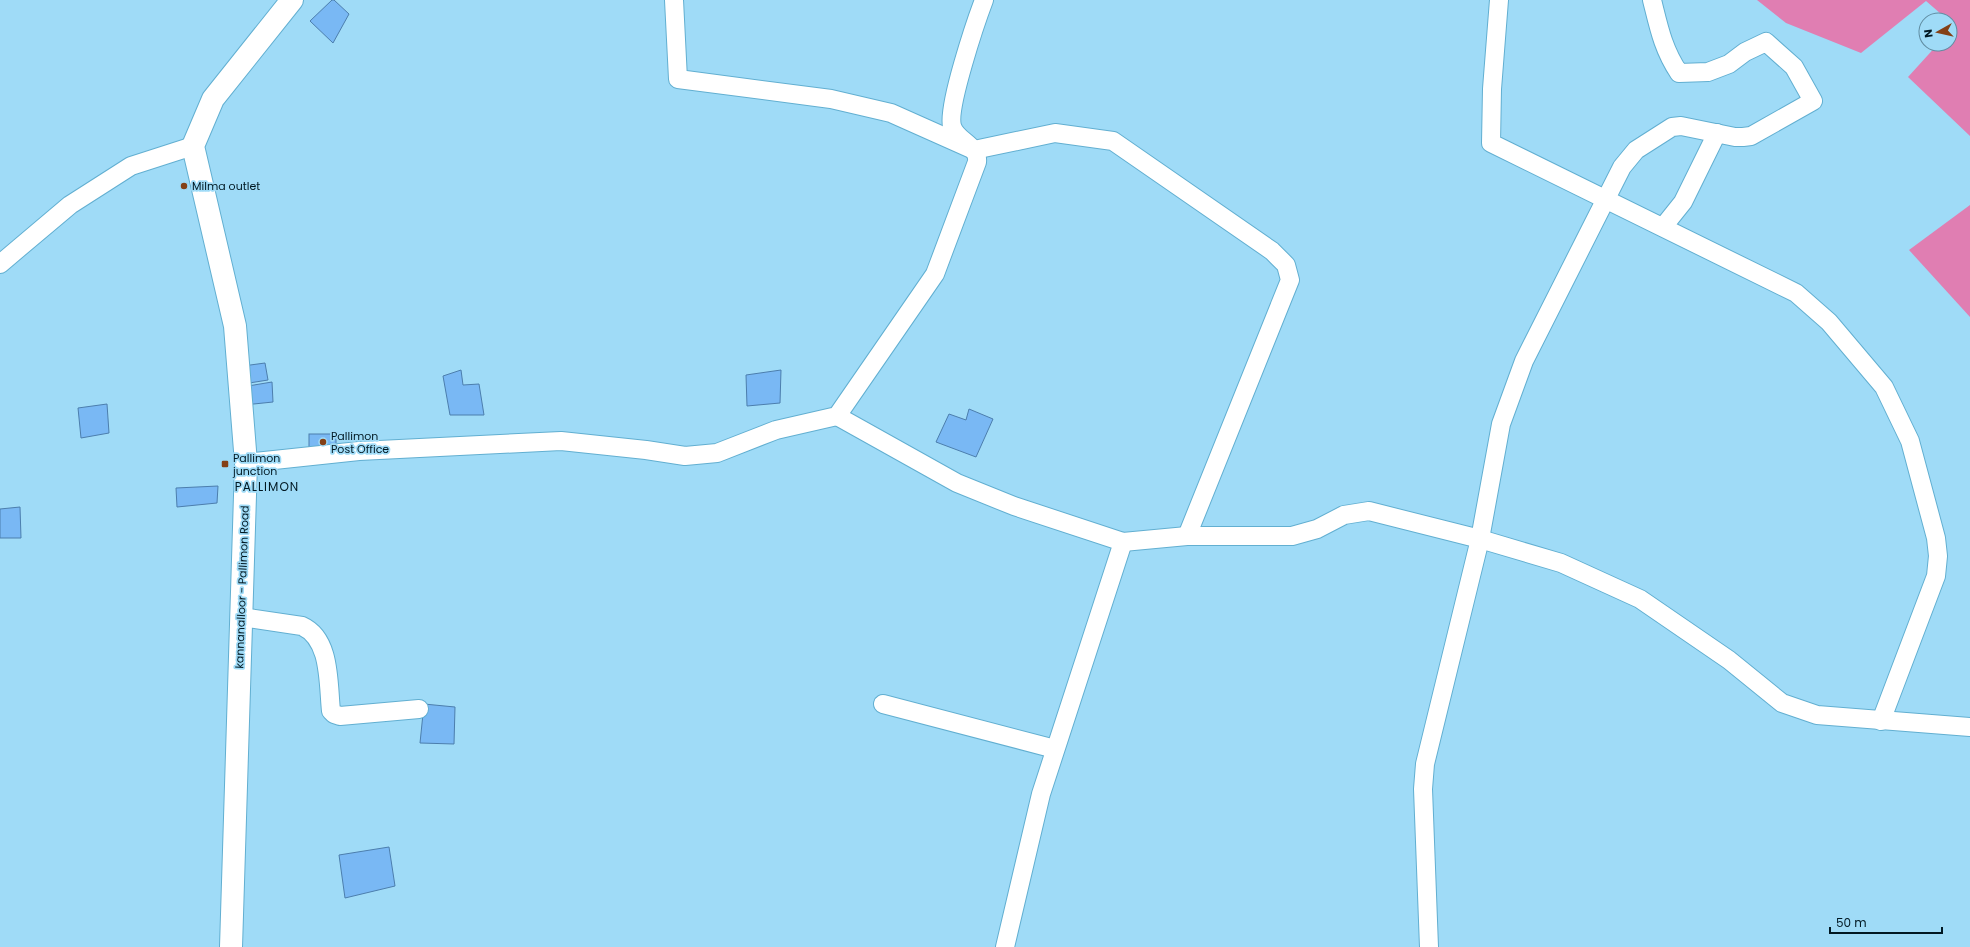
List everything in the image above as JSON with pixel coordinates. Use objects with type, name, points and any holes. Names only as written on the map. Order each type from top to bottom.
[{"type":"street","points":[[0,264],[70,205],[131,166],[193,146],[213,99],[292,0]]},
{"type":"street","points":[[674,0],[678,79],[832,98],[890,113],[974,150],[1055,133],[1113,141],[1272,251],[1286,265],[1290,280],[1187,536]]},
{"type":"street","points":[[837,416],[935,274],[977,162],[978,156],[974,150],[955,132],[951,119],[960,76],[984,0]]},
{"type":"street","points":[[1499,0],[1492,89],[1491,143],[1796,293],[1829,322],[1884,387],[1910,442],[1936,538],[1938,556],[1936,576],[1881,720]]},
{"type":"street","points":[[1428,947],[1423,789],[1425,764],[1480,539],[1501,424],[1524,361],[1605,198],[1622,167],[1636,150],[1672,127],[1681,126],[1735,137],[1751,136],[1813,101],[1794,67],[1766,42],[1745,52],[1729,64],[1708,72],[1679,73],[1669,57],[1658,31],[1652,0]]},
{"type":"street","points":[[1663,227],[1683,202],[1717,133]]},
{"type":"street","name":"kannanalloor - Pallimon Road","points":[[193,146],[235,326],[246,463],[231,947]]},
{"type":"street","points":[[246,463],[359,451],[560,441],[646,450],[685,456],[717,453],[776,430],[837,416],[957,483],[1014,506],[1123,542],[1187,536],[1292,536],[1318,529],[1344,515],[1369,511],[1480,539],[1561,563],[1640,599],[1729,660],[1782,703],[1817,715],[1970,727]]},
{"type":"street","points":[[1005,947],[1041,794],[1123,542]]},
{"type":"street","points":[[241,616],[302,626],[310,629],[320,640],[325,652],[331,711],[334,714],[340,716],[419,709]]},
{"type":"street","points":[[883,704],[1055,749]]},
{"type":"shaded area","points":[[1757,0],[1970,0],[1970,136],[1908,77],[1931,52],[1958,52],[1958,12],[1939,12],[1926,1],[1861,53],[1786,23]]},
{"type":"shaded area","points":[[1970,205],[1970,317],[1909,250]]},
{"type":"building","points":[[332,0],[334,0],[349,14],[333,43],[310,21]]},
{"type":"building","points":[[265,363],[268,380],[243,384],[243,366]]},
{"type":"building","points":[[461,370],[463,385],[479,384],[484,415],[450,415],[443,376]]},
{"type":"building","points":[[781,370],[780,403],[747,406],[746,375]]},
{"type":"building","points":[[272,382],[273,402],[244,405],[242,387]]},
{"type":"building","points":[[107,404],[109,433],[81,438],[78,408]]},
{"type":"building","points":[[969,409],[993,419],[976,457],[936,442],[949,414],[966,420]]},
{"type":"building","name":"Pallimon Post Office","points":[[309,434],[336,434],[336,451],[309,451]]},
{"type":"building","points":[[218,486],[217,503],[177,507],[176,488]]},
{"type":"building","points":[[20,507],[21,538],[0,538],[0,509]]},
{"type":"building","points":[[424,704],[455,707],[454,744],[420,743]]},
{"type":"building","points":[[389,847],[395,886],[345,898],[339,855]]},
{"type":"place","name":"Milma outlet","points":[[184,186]]},
{"type":"place","name":"Pallimon Post Office","points":[[323,442]]},
{"type":"place","name":"Pallimon junction","points":[[225,464]]},
{"type":"district","name":"PALLIMON","points":[[267,487]]}]
